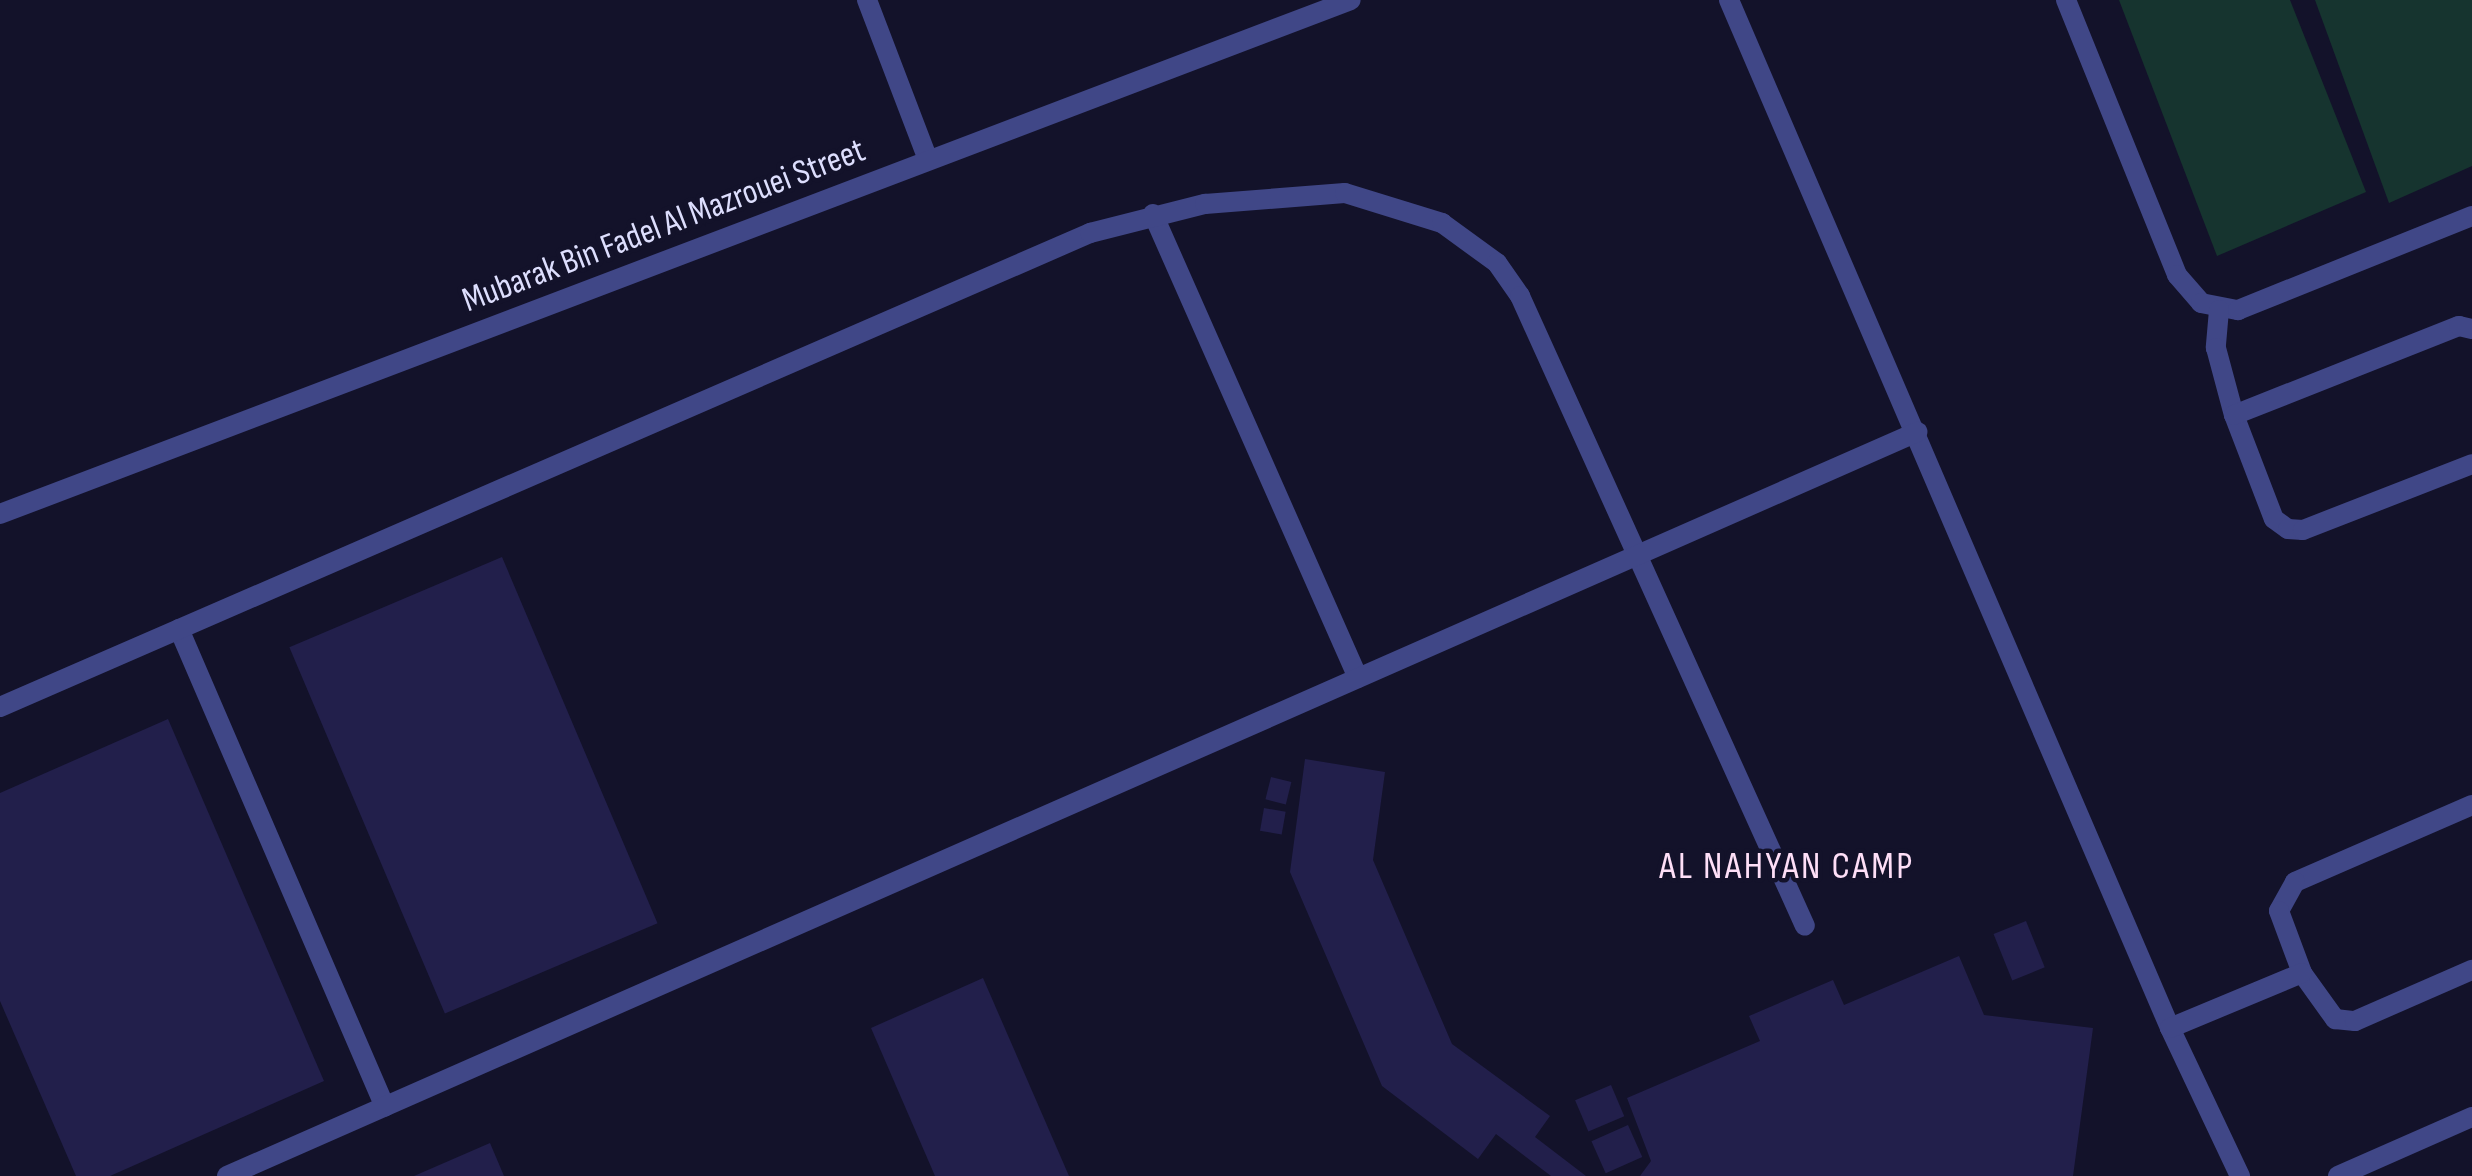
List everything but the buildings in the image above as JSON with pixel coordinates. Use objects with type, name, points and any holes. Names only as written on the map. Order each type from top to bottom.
[{"type":"street","points":[[867,0],[928,160]]},
{"type":"street","name":"Mubarak Bin Fadel Al Mazrouei Street","points":[[0,514],[1350,0]]},
{"type":"street","points":[[1728,0],[2170,1028],[2240,1176]]},
{"type":"street","points":[[2066,0],[2177,275],[2201,303],[2219,310],[2256,304],[2472,216]]},
{"type":"street","points":[[0,708],[1029,257],[1153,214],[1258,196],[1345,193],[1412,208],[1471,241],[1520,296],[1805,926]]},
{"type":"street","points":[[1153,214],[1358,678]]},
{"type":"street","points":[[2219,310],[2216,348],[2234,415],[2274,519],[2288,528],[2303,530],[2472,464]]},
{"type":"street","points":[[2234,415],[2460,326],[2472,329]]},
{"type":"street","points":[[227,1176],[1917,432]]},
{"type":"street","points":[[179,630],[385,1106]]},
{"type":"street","points":[[2472,805],[2286,890],[2280,922],[2302,973],[2325,1011],[2345,1022],[2472,970]]},
{"type":"street","points":[[2170,1028],[2302,973]]},
{"type":"street","points":[[2338,1176],[2472,1116]]},
{"type":"green space","points":[[2119,0],[2290,0],[2366,192],[2217,256]]},
{"type":"green space","points":[[2315,0],[2472,0],[2472,166],[2389,203]]},
{"type":"district","name":"AL NAHYAN CAMP","points":[[1787,867]]}]
